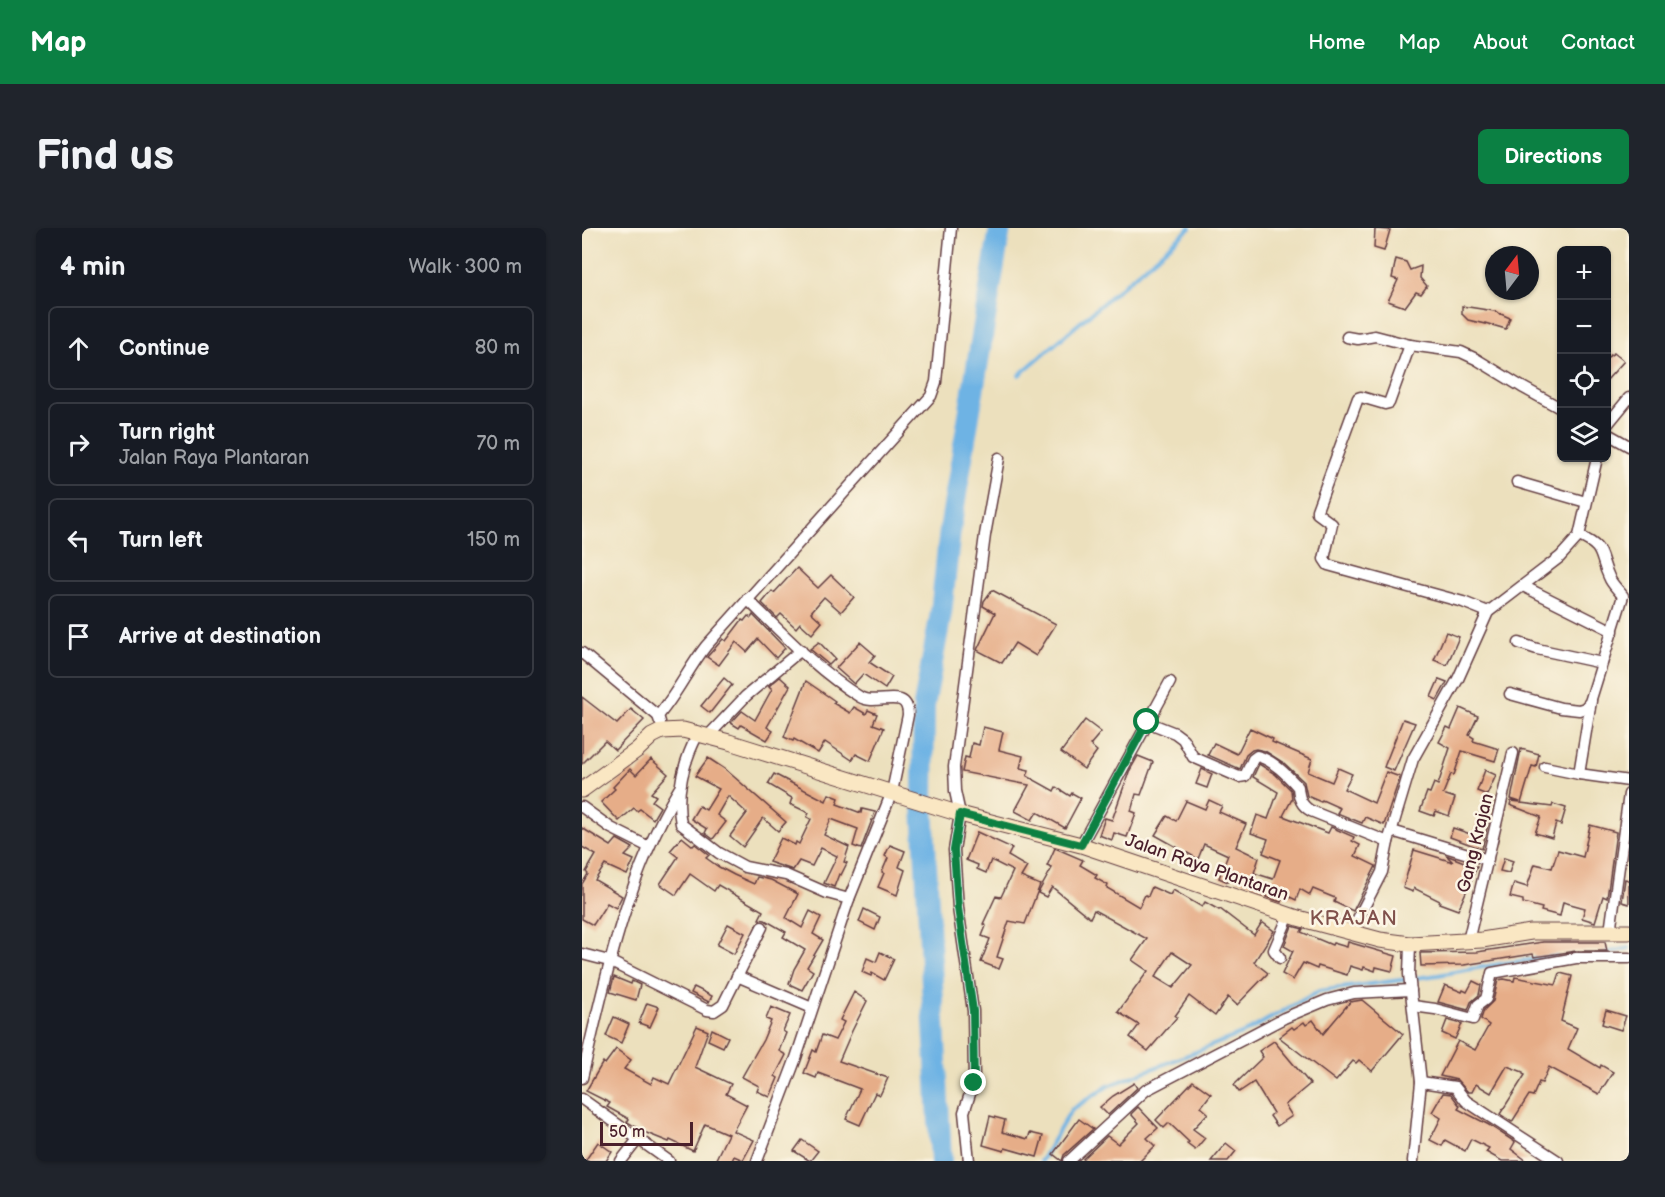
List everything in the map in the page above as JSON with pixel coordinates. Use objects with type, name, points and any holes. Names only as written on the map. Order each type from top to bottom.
[{"type":"main road","name":"Jalan Raya Plantaran","points":[[660,723],[956,813],[1081,845],[1289,915],[1380,940],[1410,944],[1531,932],[1629,932]]},
{"type":"main road","points":[[582,789],[660,723]]},
{"type":"street","points":[[582,653],[660,723],[696,658],[919,410],[934,390],[951,228]]},
{"type":"street","points":[[1347,337],[1358,339],[1375,336],[1410,345],[1468,355],[1560,408]]},
{"type":"street","points":[[1410,345],[1389,403],[1358,398],[1317,510],[1317,513],[1332,524],[1324,559],[1328,565],[1463,602],[1488,612]]},
{"type":"street","points":[[1611,420],[1629,398]]},
{"type":"street","points":[[1611,436],[1629,446]]},
{"type":"street","points":[[969,1161],[964,1112],[974,1083],[973,1011],[958,908],[954,850],[956,813],[954,767],[985,535],[999,458]]},
{"type":"street","points":[[1352,932],[1382,872],[1388,842],[1413,759],[1458,679],[1488,612],[1560,557],[1579,536],[1596,462]]},
{"type":"street","points":[[1517,482],[1586,502]]},
{"type":"street","points":[[1579,536],[1596,545],[1601,552],[1608,575],[1623,596],[1591,698],[1579,774]]},
{"type":"street","points":[[1523,586],[1613,631]]},
{"type":"street","points":[[747,599],[801,650],[846,687],[863,699],[872,701],[897,699],[907,705],[908,715],[896,794],[849,899],[796,1058],[757,1161]]},
{"type":"street","points":[[1519,643],[1602,663]]},
{"type":"street","points":[[801,650],[746,696],[689,750],[681,786],[679,813],[681,824],[719,853],[745,867],[786,875],[827,893],[849,899]]},
{"type":"street","points":[[1081,845],[1170,682]]},
{"type":"street","points":[[1510,694],[1570,710],[1585,708],[1591,698]]},
{"type":"street","points":[[1147,722],[1183,739],[1193,757],[1239,777],[1245,776],[1253,759],[1257,756],[1264,758],[1298,787],[1303,806],[1388,842]]},
{"type":"street","name":"Gang Krajan","points":[[1468,940],[1513,753]]},
{"type":"street","points":[[1545,767],[1629,781]]},
{"type":"street","points":[[582,1078],[609,961],[649,847],[681,786]]},
{"type":"street","points":[[1610,932],[1629,794]]},
{"type":"street","points":[[582,807],[611,828],[649,847]]},
{"type":"street","points":[[1392,831],[1488,860]]},
{"type":"street","points":[[1280,958],[1274,951],[1289,915]]},
{"type":"street","points":[[582,954],[609,961],[711,1011],[723,1005],[762,927]]},
{"type":"street","points":[[1410,944],[1409,974],[1421,1082],[1413,1161]]},
{"type":"street","points":[[1413,1006],[1436,1009],[1473,1019],[1478,1005],[1486,999],[1492,973],[1576,958],[1629,958]]},
{"type":"street","points":[[737,976],[812,1008]]},
{"type":"street","points":[[1069,1161],[1146,1090],[1284,1018],[1327,1000],[1354,993],[1411,988]]},
{"type":"street","points":[[1421,1082],[1455,1087],[1466,1101],[1558,1161]]},
{"type":"street","points":[[582,1099],[669,1161]]},
{"type":"street","points":[[621,1161],[639,1138]]},
{"type":"building","points":[[1375,229],[1390,230],[1384,251],[1374,248]]},
{"type":"building","points":[[1396,259],[1406,262],[1410,270],[1421,266],[1420,278],[1427,286],[1421,294],[1416,292],[1405,307],[1388,301],[1398,280],[1392,278]]},
{"type":"building","points":[[1462,306],[1494,311],[1510,318],[1506,329],[1468,320],[1462,314]]},
{"type":"building","points":[[1614,353],[1624,361],[1611,375],[1611,355]]},
{"type":"building","points":[[797,568],[818,588],[831,575],[854,597],[841,612],[824,597],[811,612],[822,622],[812,634],[800,623],[796,628],[781,614],[777,618],[762,603]]},
{"type":"building","points":[[992,590],[1056,624],[1036,656],[1015,643],[1002,663],[977,650],[995,613],[983,606]]},
{"type":"building","points":[[753,615],[785,648],[776,658],[758,639],[747,652],[736,642],[719,665],[707,657],[723,639],[726,641],[742,620],[744,621],[748,616],[751,618]]},
{"type":"building","points":[[1446,632],[1459,637],[1447,665],[1434,660]]},
{"type":"building","points":[[819,642],[835,659],[829,665],[810,649]]},
{"type":"building","points":[[860,642],[875,655],[869,662],[892,677],[885,689],[863,674],[854,684],[836,668]]},
{"type":"building","points":[[780,677],[790,686],[767,727],[773,731],[767,740],[741,725],[739,728],[731,723],[742,711],[755,720],[772,689],[769,686]]},
{"type":"building","points":[[724,678],[732,685],[710,713],[701,706]]},
{"type":"building","points":[[1439,679],[1447,682],[1437,700],[1431,697]]},
{"type":"building","points":[[806,681],[835,701],[833,703],[850,713],[854,707],[866,714],[868,710],[877,714],[873,724],[884,728],[870,761],[856,754],[852,760],[825,742],[818,753],[794,739],[793,741],[784,737]]},
{"type":"building","points":[[582,697],[617,724],[631,709],[644,720],[615,750],[605,741],[582,764]]},
{"type":"building","points":[[1460,708],[1478,716],[1469,735],[1474,738],[1473,741],[1499,749],[1495,761],[1462,751],[1454,775],[1451,774],[1443,794],[1455,798],[1449,816],[1436,811],[1434,816],[1420,811],[1427,792],[1430,793],[1434,783],[1438,785],[1450,748],[1439,742],[1447,727],[1451,729]]},
{"type":"building","points":[[1403,719],[1415,723],[1394,771],[1384,767]]},
{"type":"building","points":[[1085,720],[1101,732],[1090,745],[1097,751],[1084,769],[1061,752]]},
{"type":"building","points":[[983,727],[1003,732],[999,750],[1023,756],[1020,768],[1029,770],[1027,776],[1054,791],[1056,787],[1070,796],[1072,793],[1081,798],[1065,828],[1037,812],[1032,820],[1015,811],[1029,785],[962,772],[965,757],[969,758],[972,743],[979,745]]},
{"type":"building","points":[[1250,728],[1273,739],[1272,742],[1312,759],[1308,772],[1332,782],[1338,768],[1352,774],[1344,789],[1374,803],[1386,772],[1400,777],[1384,825],[1365,817],[1362,823],[1337,813],[1340,808],[1307,796],[1304,782],[1284,763],[1265,751],[1252,750],[1246,755],[1240,769],[1208,755],[1214,743],[1237,754]]},
{"type":"building","points":[[1521,749],[1539,754],[1536,767],[1532,766],[1521,803],[1552,807],[1553,804],[1566,808],[1561,825],[1556,823],[1552,838],[1535,833],[1541,817],[1510,805],[1511,801],[1520,802],[1511,799]]},
{"type":"building","points":[[1138,756],[1153,762],[1141,795],[1136,794],[1131,811],[1136,813],[1127,837],[1114,833],[1112,840],[1099,835],[1105,818],[1112,820],[1129,772]]},
{"type":"building","points":[[708,758],[725,769],[786,822],[778,831],[763,818],[743,847],[730,836],[747,813],[728,796],[717,815],[726,822],[713,839],[705,833],[707,829],[691,819],[699,806],[706,810],[719,789],[695,776]]},
{"type":"building","points":[[651,759],[668,774],[651,793],[656,796],[652,801],[660,807],[653,819],[640,809],[637,811],[634,808],[619,821],[601,802],[615,789],[613,787],[630,769],[636,775]]},
{"type":"building","points":[[1259,764],[1275,774],[1291,790],[1292,799],[1283,816],[1328,833],[1331,827],[1354,837],[1352,841],[1360,845],[1355,856],[1376,866],[1353,911],[1334,902],[1335,898],[1313,889],[1310,895],[1300,889],[1296,900],[1284,894],[1281,902],[1266,897],[1268,890],[1230,876],[1228,882],[1219,878],[1228,855],[1204,844],[1198,859],[1155,835],[1167,816],[1176,821],[1186,801],[1205,809],[1209,800],[1222,806],[1219,812],[1246,824],[1236,847],[1259,858],[1254,873],[1273,879],[1280,860],[1263,853],[1268,839],[1251,833],[1257,815],[1268,819],[1278,792],[1253,777]]},
{"type":"building","points":[[1202,769],[1212,774],[1207,788],[1196,784]]},
{"type":"building","points":[[1485,770],[1496,775],[1487,795],[1477,791]]},
{"type":"building","points":[[774,774],[826,801],[829,794],[839,798],[837,804],[861,813],[862,809],[875,812],[861,849],[853,846],[858,829],[831,819],[824,835],[849,847],[844,862],[847,863],[834,887],[824,883],[837,856],[821,848],[812,866],[799,861],[793,870],[769,862],[781,838],[795,845],[796,842],[799,844],[811,819],[807,817],[809,813],[790,804],[792,798],[768,784]]},
{"type":"building","points":[[1480,812],[1490,816],[1482,849],[1450,837],[1453,828],[1473,835]]},
{"type":"building","points":[[1590,825],[1616,832],[1607,898],[1603,896],[1595,922],[1582,918],[1585,908],[1563,902],[1560,916],[1541,911],[1542,908],[1510,897],[1514,883],[1527,887],[1535,864],[1552,868],[1558,850],[1583,857]]},
{"type":"building","points":[[582,828],[611,846],[617,839],[633,848],[625,856],[634,860],[627,875],[605,865],[595,880],[622,896],[616,908],[607,903],[593,925],[582,919],[582,884],[596,855],[582,847]]},
{"type":"building","points":[[977,832],[1012,848],[1008,856],[1027,867],[1021,877],[1040,885],[1025,924],[1009,921],[997,957],[1003,959],[999,969],[981,962],[990,939],[982,936],[986,926],[983,924],[996,896],[1001,897],[1013,871],[991,860],[986,873],[977,869],[978,865],[966,860]]},
{"type":"building","points":[[682,837],[709,855],[706,858],[734,875],[754,884],[757,877],[771,880],[798,894],[786,918],[802,928],[810,911],[821,917],[813,934],[823,940],[807,967],[813,971],[802,990],[789,984],[794,969],[805,950],[783,937],[786,932],[759,919],[763,911],[718,885],[714,891],[690,874],[676,895],[660,884],[678,857],[670,851]]},
{"type":"building","points":[[890,845],[905,851],[899,867],[905,870],[897,895],[878,887],[884,873],[882,872],[888,858],[885,856]]},
{"type":"building","points":[[1055,848],[1083,860],[1080,865],[1097,875],[1095,878],[1139,907],[1152,887],[1170,895],[1173,890],[1202,907],[1205,902],[1220,909],[1254,935],[1262,922],[1274,931],[1254,962],[1268,973],[1237,1005],[1228,997],[1215,1016],[1189,996],[1175,1016],[1177,1017],[1148,1051],[1130,1037],[1139,1025],[1118,1012],[1148,971],[1132,960],[1147,939],[1094,910],[1090,918],[1052,887],[1046,897],[1038,893],[1052,868],[1047,866]],"holes":[[[1172,952],[1192,965],[1173,988],[1155,977]]]},
{"type":"building","points":[[1414,850],[1453,862],[1446,855],[1477,867],[1458,910],[1439,903],[1440,901],[1414,888],[1413,892],[1403,888]]},
{"type":"building","points":[[1504,858],[1513,861],[1509,873],[1500,871]]},
{"type":"building","points":[[1625,879],[1629,880],[1629,904],[1622,902]]},
{"type":"building","points":[[864,909],[880,917],[875,930],[859,922]]},
{"type":"building","points":[[728,924],[745,933],[734,954],[717,945]]},
{"type":"building","points":[[1292,926],[1303,929],[1301,932],[1332,945],[1333,943],[1347,947],[1348,942],[1396,956],[1392,971],[1376,967],[1375,971],[1364,967],[1363,970],[1350,966],[1347,975],[1318,966],[1317,969],[1303,963],[1293,980],[1282,974],[1293,951],[1284,946]]},
{"type":"building","points":[[1543,942],[1605,942],[1607,951],[1576,951],[1534,957],[1533,954],[1464,965],[1421,966],[1420,953],[1477,952]]},
{"type":"building","points":[[880,952],[894,959],[884,980],[872,973],[871,976],[862,972],[867,958],[876,962]]},
{"type":"building","points":[[1560,973],[1572,976],[1561,1021],[1577,1028],[1568,1049],[1600,1068],[1601,1065],[1613,1072],[1599,1094],[1549,1067],[1542,1083],[1539,1082],[1533,1096],[1529,1095],[1512,1122],[1500,1114],[1525,1075],[1523,1072],[1507,1066],[1491,1093],[1476,1084],[1472,1092],[1468,1092],[1457,1080],[1440,1076],[1458,1041],[1475,1050],[1489,1025],[1481,1019],[1484,1010],[1493,1001],[1498,980],[1514,981],[1515,977],[1556,985]]},
{"type":"building","points":[[614,977],[640,985],[636,1000],[610,992]]},
{"type":"building","points":[[1473,981],[1481,985],[1479,995],[1471,1002],[1468,1010],[1438,1002],[1445,985],[1467,992]]},
{"type":"building","points":[[694,987],[712,996],[709,1002],[691,993]]},
{"type":"building","points":[[854,992],[867,1001],[839,1061],[888,1078],[880,1095],[875,1093],[860,1125],[846,1119],[860,1089],[818,1073],[816,1078],[804,1073],[813,1050],[816,1052],[822,1035],[835,1040],[844,1022],[840,1020]]},
{"type":"building","points":[[1362,1000],[1403,1034],[1372,1071],[1359,1060],[1356,1063],[1353,1061],[1336,1081],[1279,1037],[1292,1027],[1294,1029],[1304,1022],[1306,1025],[1313,1020],[1323,1034],[1350,1002]]},
{"type":"building","points":[[647,1003],[659,1007],[650,1027],[639,1023]]},
{"type":"building","points":[[771,1007],[790,1015],[783,1031],[786,1033],[779,1051],[786,1055],[775,1076],[778,1078],[770,1097],[757,1091],[759,1086],[742,1077],[771,1021],[766,1019]]},
{"type":"building","points":[[1606,1010],[1626,1016],[1621,1030],[1602,1024]]},
{"type":"building","points":[[614,1017],[629,1024],[621,1043],[606,1036]]},
{"type":"building","points":[[1447,1020],[1462,1024],[1455,1039],[1442,1033]]},
{"type":"building","points":[[697,1026],[708,1031],[695,1067],[731,1084],[726,1094],[747,1105],[733,1131],[754,1140],[743,1160],[734,1156],[732,1161],[715,1161],[728,1134],[705,1124],[693,1151],[670,1140],[669,1142],[644,1132],[627,1122],[629,1119],[607,1107],[610,1103],[586,1091],[603,1062],[605,1064],[616,1049],[631,1060],[624,1069],[651,1084],[654,1077],[669,1084]]},
{"type":"building","points":[[712,1029],[728,1037],[723,1047],[708,1040]]},
{"type":"building","points":[[1274,1041],[1310,1084],[1285,1105],[1292,1116],[1277,1126],[1270,1116],[1273,1113],[1254,1082],[1239,1092],[1234,1085],[1263,1057],[1259,1051]]},
{"type":"building","points":[[1193,1081],[1211,1094],[1201,1107],[1208,1113],[1193,1129],[1205,1138],[1195,1150],[1169,1123],[1164,1128],[1156,1120]]},
{"type":"building","points":[[1134,1083],[1137,1088],[1108,1115],[1100,1107],[1113,1096]]},
{"type":"building","points":[[1443,1093],[1451,1094],[1460,1106],[1458,1109],[1515,1142],[1511,1149],[1527,1161],[1502,1161],[1486,1152],[1489,1148],[1471,1139],[1465,1151],[1445,1140],[1442,1146],[1430,1140],[1441,1118],[1432,1112]]},
{"type":"building","points":[[1138,1107],[1158,1128],[1147,1138],[1155,1146],[1140,1161],[1086,1161],[1083,1159],[1107,1136],[1118,1144],[1139,1123],[1131,1114]]},
{"type":"building","points":[[990,1116],[1005,1120],[1002,1132],[1028,1139],[1030,1133],[1043,1136],[1037,1157],[1005,1148],[1004,1151],[983,1145]]},
{"type":"building","points":[[1079,1119],[1093,1129],[1064,1155],[1062,1161],[1053,1154]]},
{"type":"building","points":[[802,1140],[818,1151],[810,1161],[794,1151]]},
{"type":"building","points":[[598,1142],[612,1152],[606,1161],[585,1161]]},
{"type":"building","points":[[1226,1143],[1236,1151],[1228,1161],[1211,1161]]},
{"type":"waterway","points":[[941,1161],[923,805],[924,706],[941,613],[950,530],[1000,228]]},
{"type":"waterway","points":[[1019,375],[1190,228]]},
{"type":"waterway","points":[[1606,953],[1629,948]]},
{"type":"waterway","points":[[1041,1161],[1071,1110],[1108,1086],[1244,1033],[1319,991],[1556,957]]},
{"type":"district","name":"KRAJAN","points":[[1354,918]]},
{"type":"route","points":[[974,1083],[973,1011],[958,908],[958,881],[954,850],[960,814],[1081,845],[1147,722]]}]
